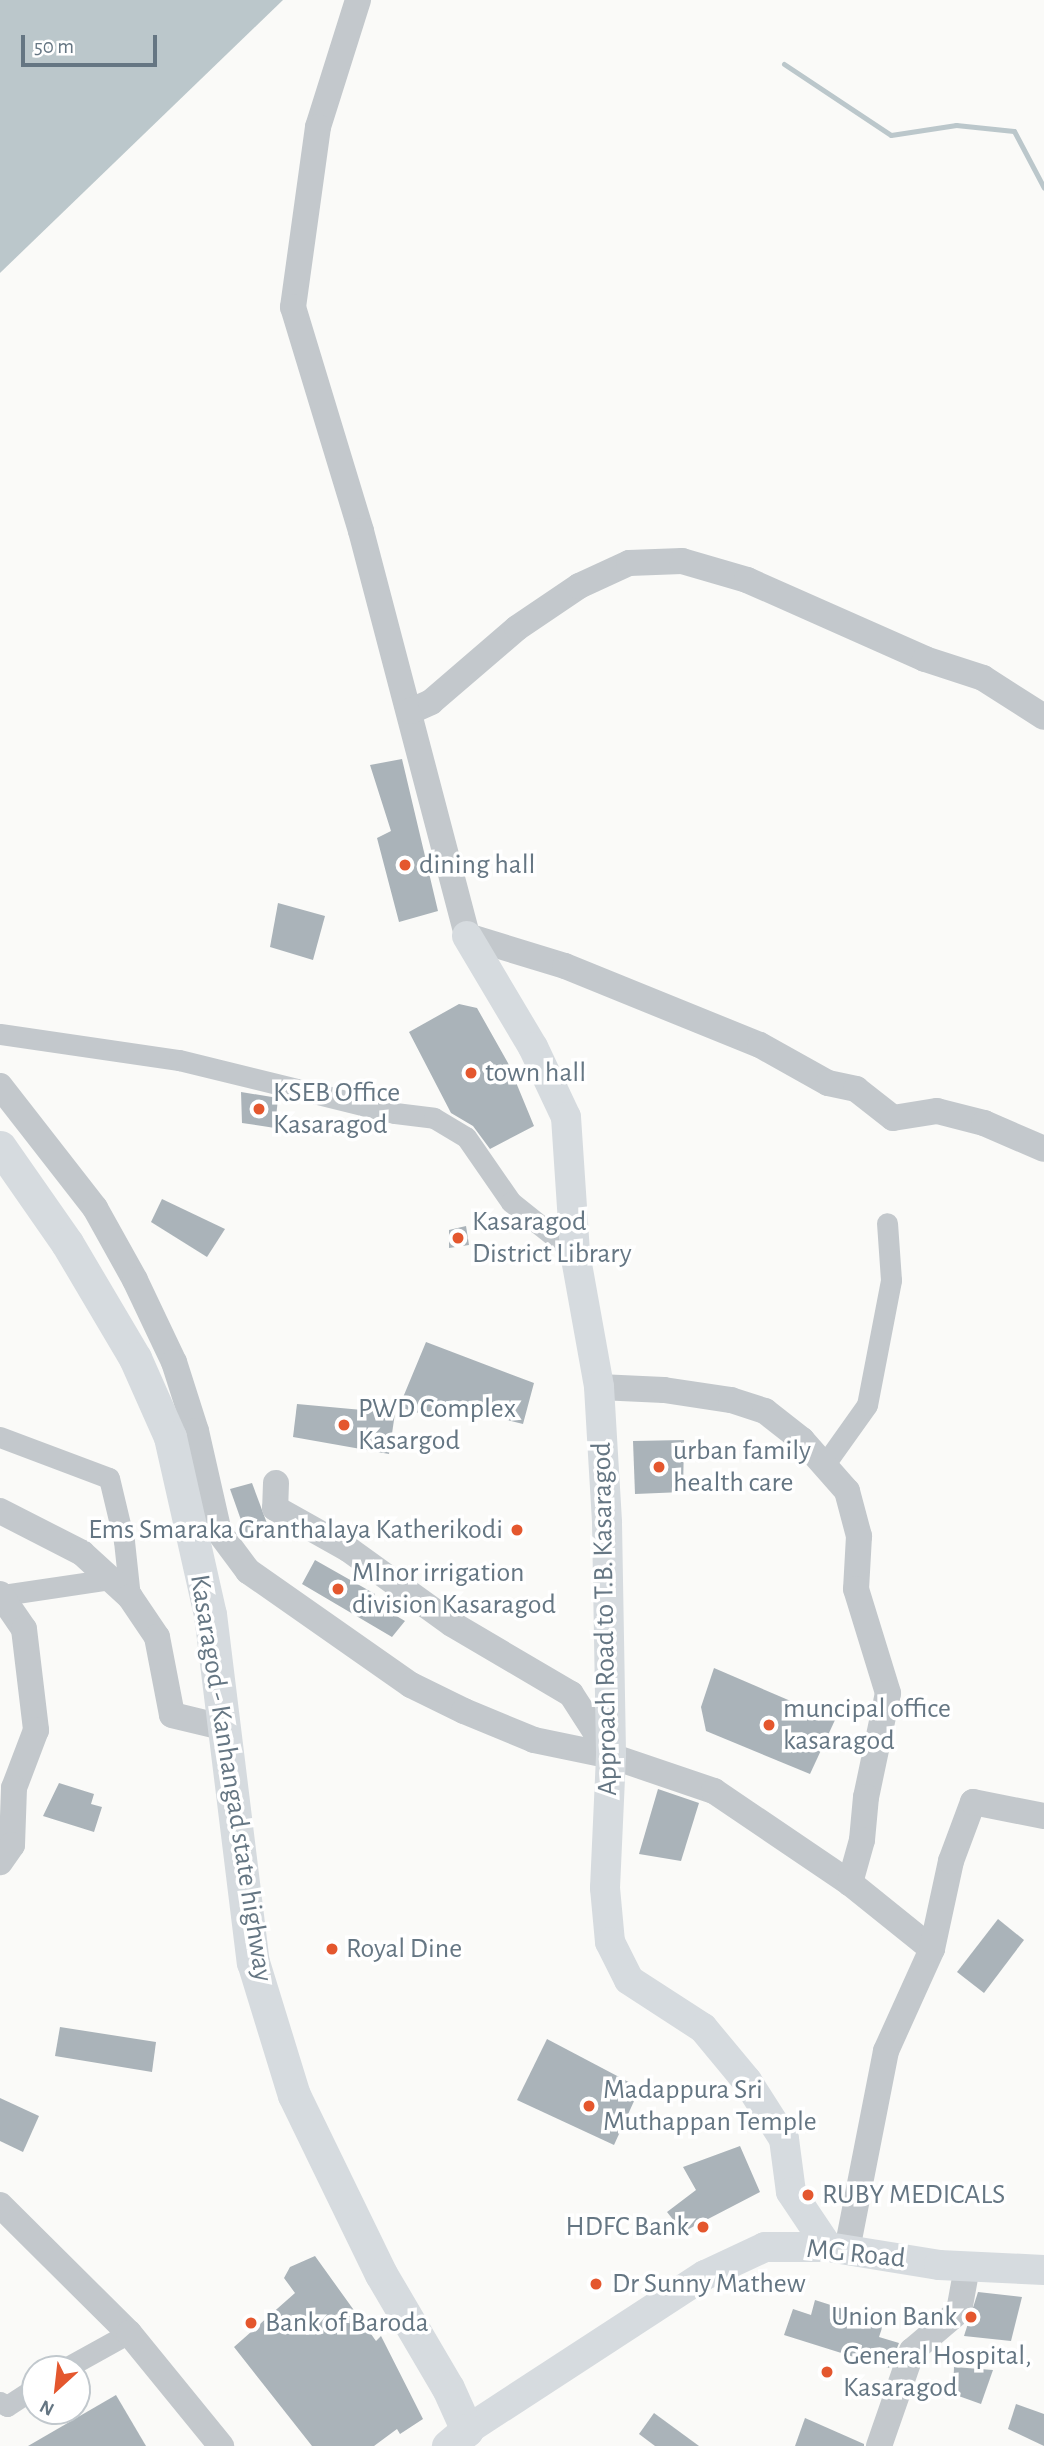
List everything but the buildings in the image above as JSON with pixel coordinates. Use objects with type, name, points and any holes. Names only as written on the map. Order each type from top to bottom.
[{"type":"main road","name":"Approach Road to T.B. Kasaragod","points":[[467,936],[533,1046],[566,1117],[575,1253],[599,1387],[611,1756],[606,1888],[610,1942],[629,1980],[703,2028],[747,2081],[784,2139],[791,2192],[837,2248]]},
{"type":"main road","name":"Kasaragod - Kanhangad state highway","points":[[0,1147],[67,1243],[135,1358],[170,1437],[210,1614],[253,1962],[294,2095],[381,2274],[448,2388],[465,2441]]},
{"type":"main road","name":"MG Road","points":[[465,2441],[705,2275],[765,2247],[837,2248],[967,2267],[1044,2270]]},
{"type":"street","points":[[358,0],[318,127],[293,307],[411,711],[467,936],[565,966],[760,1045],[828,1083],[856,1089],[893,1118],[937,1111],[984,1123],[1044,1149]]},
{"type":"street","points":[[411,711],[431,702],[517,628],[579,586],[629,563],[682,561],[747,580],[925,659],[983,678],[1044,717]]},
{"type":"street","points":[[0,1034],[179,1059],[395,1114],[434,1118],[466,1137],[511,1202],[575,1253]]},
{"type":"street","points":[[0,1086],[94,1208],[135,1280],[174,1362],[219,1532],[248,1571],[411,1685],[534,1740],[611,1756],[714,1791],[849,1883],[932,1949]]},
{"type":"street","points":[[825,1464],[867,1405],[891,1280],[887,1223]]},
{"type":"street","points":[[599,1387],[664,1390],[742,1404],[765,1411],[825,1464],[847,1491],[859,1536],[856,1589],[887,1693],[866,1797],[862,1840],[849,1883]]},
{"type":"street","points":[[0,1437],[109,1478],[124,1541],[120,1588]]},
{"type":"street","points":[[276,1483],[275,1508],[348,1549],[452,1624],[570,1694],[611,1756]]},
{"type":"street","points":[[0,1510],[82,1553],[120,1588],[157,1637],[172,1715],[226,1728]]},
{"type":"street","points":[[1,1594],[120,1588]]},
{"type":"street","points":[[0,1862],[12,1845],[14,1788],[36,1730],[24,1629],[1,1594]]},
{"type":"street","points":[[837,2248],[886,2050],[932,1949],[951,1861],[973,1802],[1044,1816]]},
{"type":"street","points":[[0,2205],[129,2333],[221,2446]]},
{"type":"street","points":[[879,2446],[912,2351],[959,2311],[967,2267]]},
{"type":"street","points":[[89,2355],[129,2333]]},
{"type":"street","points":[[0,2402],[7,2406],[21,2397]]},
{"type":"shaded area","points":[[0,0],[283,0],[0,273]]},
{"type":"waterway","points":[[784,64],[891,135],[956,125],[1014,131],[1044,188]]},
{"type":"place","name":"dining hall","points":[[405,865]]},
{"type":"place","name":"town hall","points":[[471,1073]]},
{"type":"place","name":"KSEB Office Kasaragod","points":[[259,1109]]},
{"type":"place","name":"Kasaragod District Library","points":[[458,1238]]},
{"type":"place","name":"PWD Complex Kasargod","points":[[344,1425]]},
{"type":"place","name":"urban family health care","points":[[659,1467]]},
{"type":"place","name":"Ems Smaraka Granthalaya Katherikodi","points":[[517,1530]]},
{"type":"place","name":"MInor irrigation division Kasaragod","points":[[338,1589]]},
{"type":"place","name":"muncipal office kasaragod","points":[[769,1725]]},
{"type":"place","name":"Royal Dine","points":[[332,1949]]},
{"type":"place","name":"Madappura Sri Muthappan Temple","points":[[589,2106]]},
{"type":"place","name":"RUBY MEDICALS","points":[[808,2195]]},
{"type":"place","name":"HDFC Bank","points":[[703,2227]]},
{"type":"place","name":"Dr Sunny Mathew","points":[[596,2284]]},
{"type":"place","name":"Union Bank","points":[[971,2317]]},
{"type":"place","name":"Bank of Baroda","points":[[251,2323]]},
{"type":"place","name":"General Hospital, Kasaragod","points":[[827,2372]]}]
